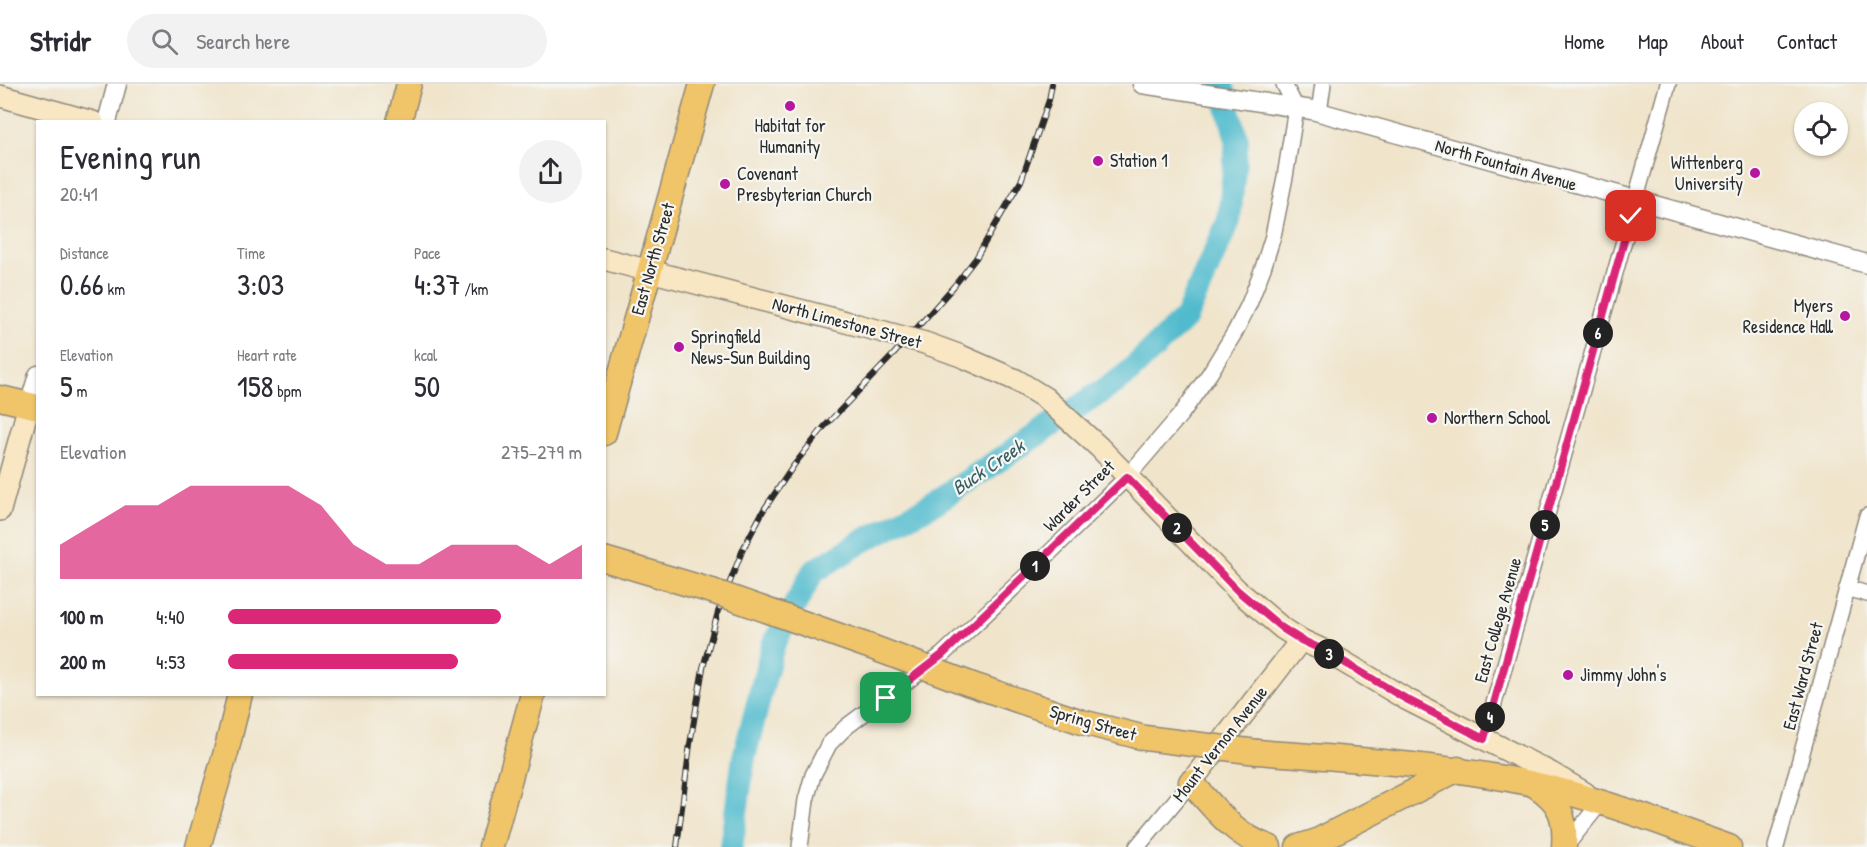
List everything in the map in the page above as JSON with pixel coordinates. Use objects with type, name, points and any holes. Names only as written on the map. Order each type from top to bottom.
[{"type":"main road","points":[[400,120],[409,84]]},
{"type":"main road","name":"East North Street","points":[[606,426],[702,84]]},
{"type":"main road","points":[[0,96],[86,120]]},
{"type":"main road","name":"North Limestone Street","points":[[606,260],[925,343],[962,356],[1018,382],[1045,398],[1099,447],[1237,590],[1282,628],[1406,699],[1551,773],[1601,802],[1729,847]]},
{"type":"main road","points":[[0,398],[33,406],[0,510]]},
{"type":"main road","name":"Spring Street","points":[[606,560],[712,591],[1082,723],[1144,738],[1257,752],[1458,770],[1531,784],[1601,802]]},
{"type":"main road","name":"Mount Vernon Avenue","points":[[1191,782],[1301,640]]},
{"type":"main road","points":[[198,847],[226,752],[240,696]]},
{"type":"main road","points":[[490,847],[532,696]]},
{"type":"main road","points":[[1298,847],[1317,841],[1458,770]]},
{"type":"main road","points":[[1191,782],[1225,820],[1241,834],[1269,847]]},
{"type":"main road","points":[[1531,784],[1550,795],[1560,810],[1565,833],[1565,847]]},
{"type":"street","points":[[108,120],[117,84]]},
{"type":"street","name":"North Fountain Avenue","points":[[1142,84],[1319,112],[1867,264]]},
{"type":"street","points":[[1284,84],[1296,108]]},
{"type":"street","points":[[1319,112],[1323,84]]},
{"type":"street","name":"East College Avenue","points":[[1484,739],[1668,84]]},
{"type":"street","name":"Warder Street","points":[[800,847],[806,800],[813,775],[830,744],[846,728],[942,655],[1127,477],[1182,413],[1210,373],[1235,332],[1263,268],[1273,236],[1296,108]]},
{"type":"street","points":[[33,406],[36,387]]},
{"type":"street","name":"East Ward Street","points":[[1776,847],[1867,516]]},
{"type":"street","points":[[1847,588],[1867,594]]},
{"type":"street","name":"Mount Vernon Avenue","points":[[1137,847],[1191,782]]},
{"type":"street","points":[[1565,847],[1601,802]]},
{"type":"waterway","name":"Buck Creek","points":[[731,847],[744,757],[773,645],[813,572],[861,542],[933,504],[1125,376],[1186,317],[1229,220],[1237,140],[1222,84]]},
{"type":"railway","points":[[677,847],[690,744],[703,668],[718,612],[743,549],[763,511],[794,465],[824,427],[893,355],[976,258],[1021,181],[1049,100],[1052,84]]},
{"type":"place","name":"Habitat for Humanity","points":[[790,106]]},
{"type":"place","name":"Station 1","points":[[1098,161]]},
{"type":"place","name":"Wittenberg University","points":[[1755,173]]},
{"type":"place","name":"Covenant Presbyterian Church","points":[[725,184]]},
{"type":"place","name":"Myers Residence Hall","points":[[1845,316]]},
{"type":"place","name":"Springfield News-Sun Building","points":[[679,347]]},
{"type":"place","name":"Northern School","points":[[1432,418]]},
{"type":"place","name":"Jimmy John's","points":[[1568,675]]},
{"type":"route","points":[[886,698],[942,655],[1127,477],[1237,590],[1282,628],[1406,699],[1484,739],[1631,216]]}]
